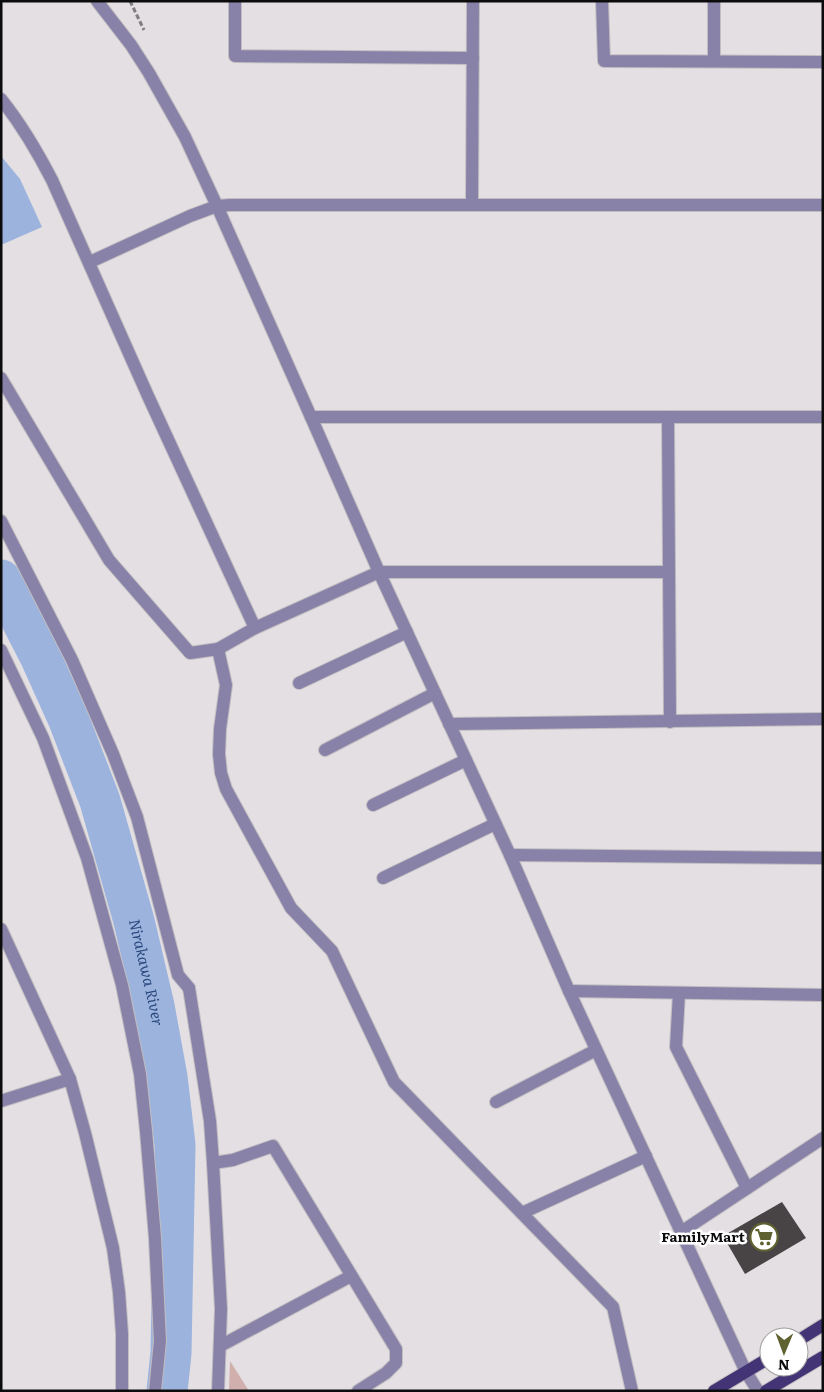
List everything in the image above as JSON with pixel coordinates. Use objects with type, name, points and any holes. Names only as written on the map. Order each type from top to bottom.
[{"type":"main road","points":[[809,1334],[823,1325]]},
{"type":"main road","points":[[766,1391],[823,1357]]},
{"type":"main road","points":[[714,1391],[759,1364]]},
{"type":"street","points":[[97,1],[131,45],[185,137],[379,572],[510,856],[569,991],[746,1372],[758,1391]]},
{"type":"street","points":[[236,1],[235,56],[473,58]]},
{"type":"street","points":[[472,205],[473,1]]},
{"type":"street","points":[[602,1],[604,61],[714,60],[823,62]]},
{"type":"street","points":[[714,1],[714,60]]},
{"type":"street","points":[[1,99],[20,122],[52,180],[148,396],[255,628]]},
{"type":"street","points":[[90,262],[190,216],[217,206],[230,204],[823,205]]},
{"type":"street","points":[[1,378],[109,560],[190,653],[218,650],[255,628],[379,572],[669,572]]},
{"type":"street","points":[[311,417],[823,417]]},
{"type":"street","points":[[668,417],[670,722]]},
{"type":"street","points":[[1,522],[72,660],[113,754],[137,817],[178,974],[189,988],[210,1121],[213,1162],[221,1309],[218,1391]]},
{"type":"street","points":[[299,683],[407,632]]},
{"type":"street","points":[[1,650],[43,738],[88,858],[122,985],[140,1074],[155,1238],[160,1341],[155,1391]]},
{"type":"street","points":[[218,650],[226,685],[218,754],[221,773],[226,790],[291,908],[332,952],[394,1082],[613,1307],[632,1391]]},
{"type":"street","points":[[325,750],[435,693]]},
{"type":"street","points":[[449,724],[823,719]]},
{"type":"street","points":[[373,806],[466,760]]},
{"type":"street","points":[[383,878],[495,824]]},
{"type":"street","points":[[510,856],[823,858]]},
{"type":"street","points":[[1,929],[70,1079],[113,1248],[122,1334],[122,1391]]},
{"type":"street","points":[[569,991],[823,995]]},
{"type":"street","points":[[679,993],[676,1047],[747,1188]]},
{"type":"street","points":[[496,1102],[596,1050]]},
{"type":"street","points":[[1,1101],[70,1079]]},
{"type":"street","points":[[681,1232],[823,1138]]},
{"type":"street","points":[[213,1162],[233,1160],[273,1146],[396,1349],[396,1363],[386,1373],[358,1391]]},
{"type":"street","points":[[522,1213],[646,1156]]},
{"type":"street","points":[[220,1346],[351,1276]]},
{"type":"path","points":[[130,1],[146,36]]},
{"type":"shaded area","points":[[230,1361],[249,1391],[229,1391]]},
{"type":"water","points":[[1,156],[20,179],[42,227],[1,245]]},
{"type":"building","name":"FamilyMart","points":[[782,1202],[806,1238],[745,1274],[723,1236]]},
{"type":"waterway","name":"Nirakawa River","points":[[1,580],[41,658],[68,718],[100,801],[134,921],[154,1006],[167,1077],[175,1145],[171,1353],[167,1391]]},
{"type":"place","name":"FamilyMart","points":[[764,1237]]}]
